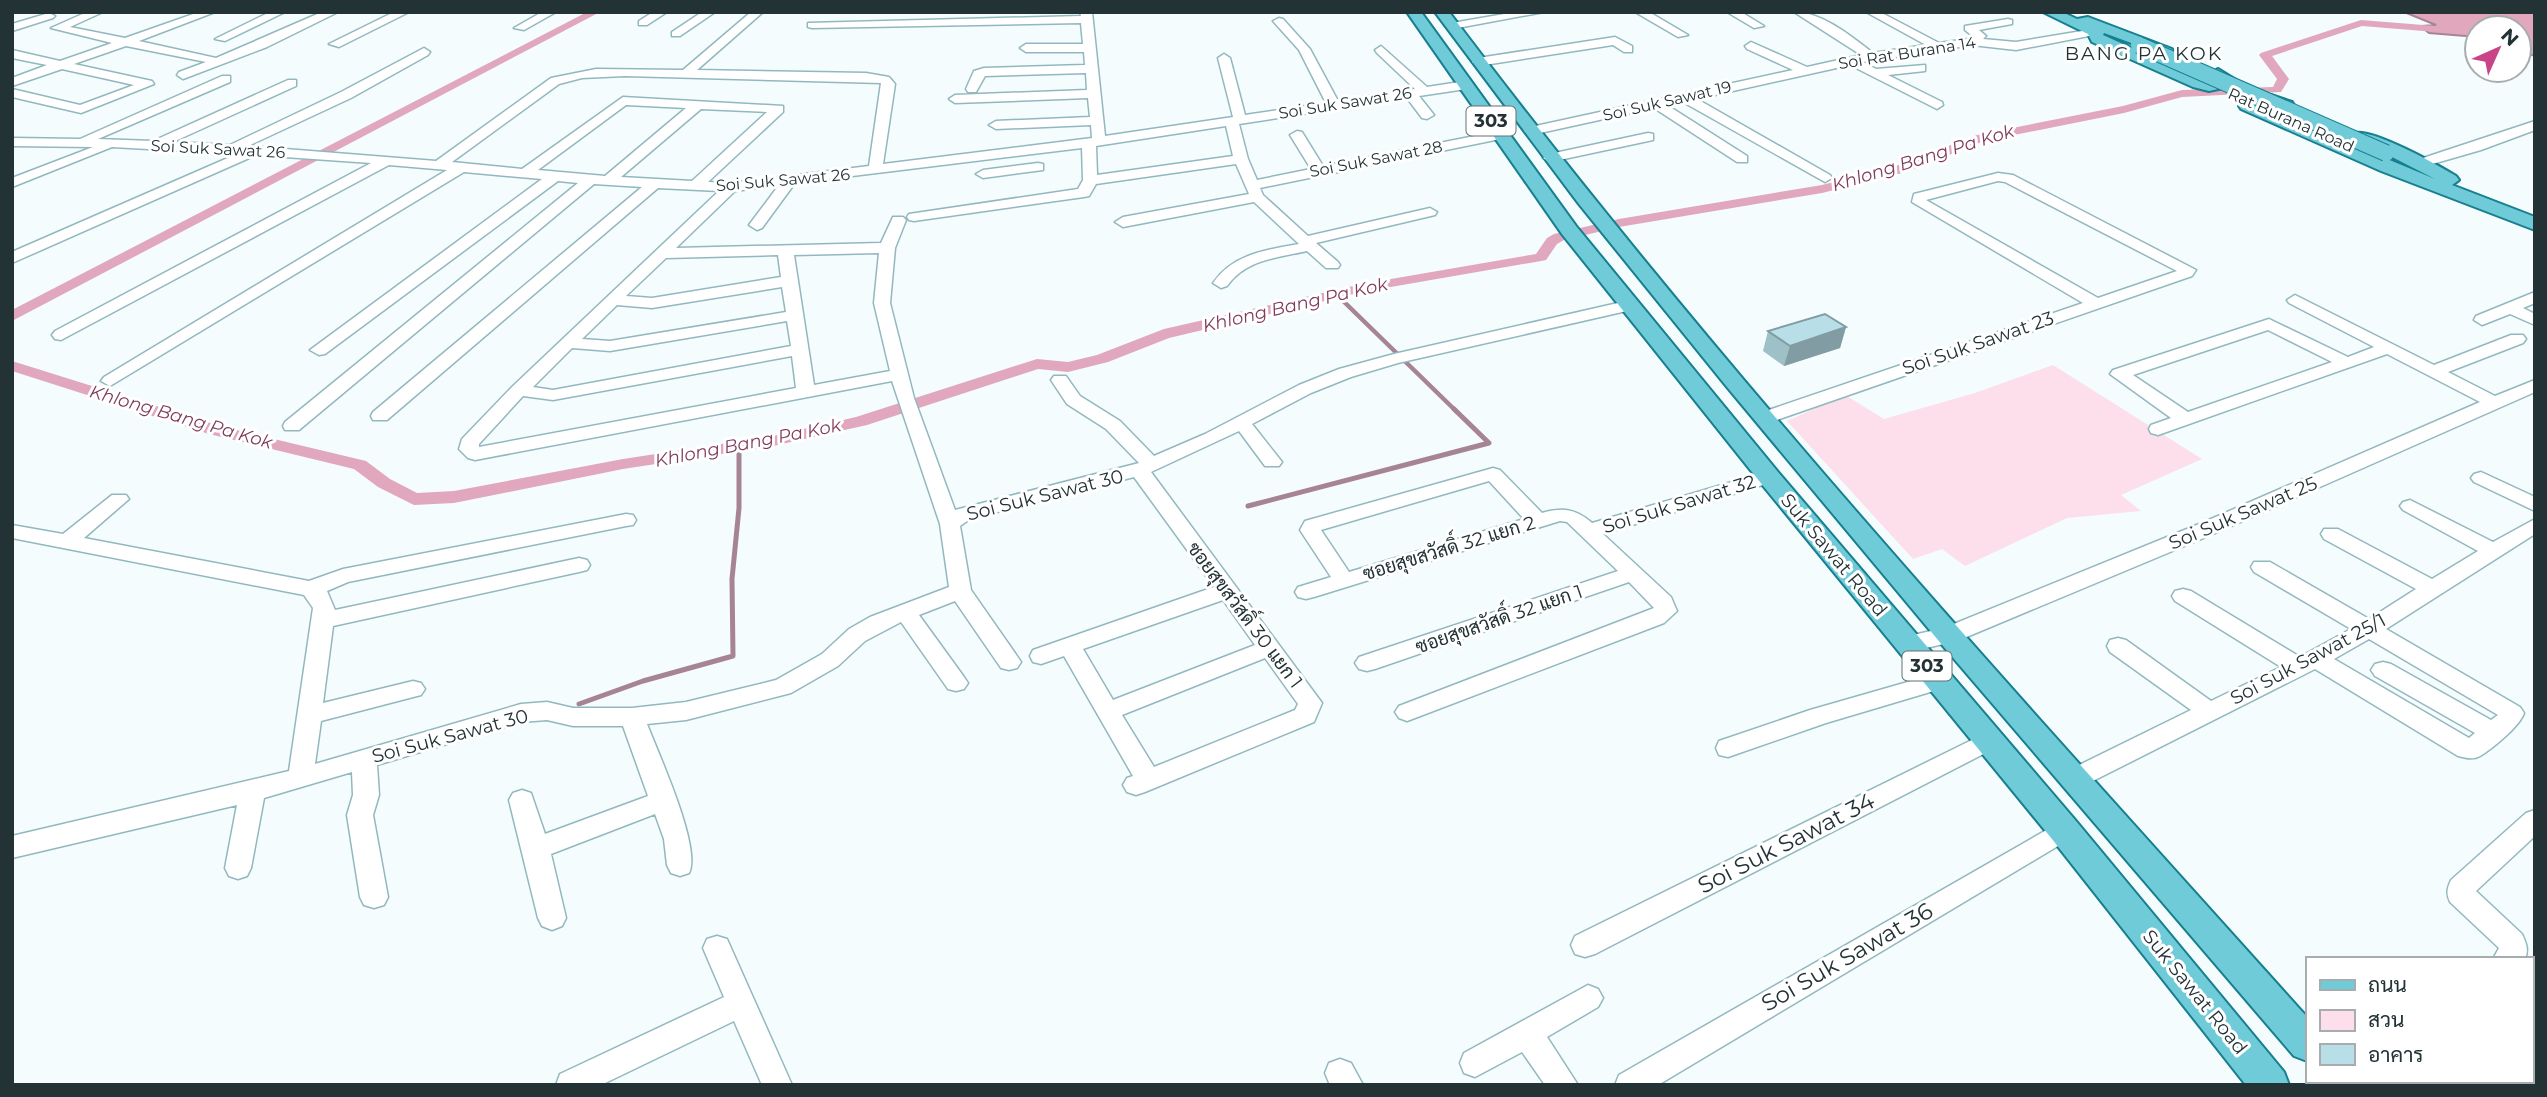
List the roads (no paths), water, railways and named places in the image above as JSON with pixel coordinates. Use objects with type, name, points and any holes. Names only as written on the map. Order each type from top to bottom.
[{"type":"main road","name":"Suk Sawat Road","points":[[1414,12],[1576,239],[1769,477],[2064,830],[2270,1085]]},
{"type":"main road","name":"Rat Burana Road","points":[[2050,12],[2089,26],[2366,153],[2535,223]]},
{"type":"main road","name":"Rat Burana Road","points":[[2066,12],[2089,26]]},
{"type":"main road","name":"Suk Sawat Road","points":[[1447,19],[1550,158],[1764,418],[1949,635],[2306,1043]]},
{"type":"main road","points":[[2089,26],[2138,39],[2231,82],[2209,86],[2199,84],[2097,39],[2089,26]]},
{"type":"main road","name":"Rat Burana Road","points":[[2133,46],[2535,214]]},
{"type":"main road","points":[[2450,180],[2422,163],[2276,101],[2247,106],[2387,167],[2482,202]]},
{"type":"street","points":[[98,12],[57,28],[211,60]]},
{"type":"street","points":[[12,82],[210,12]]},
{"type":"street","points":[[221,39],[280,12]]},
{"type":"street","points":[[79,142],[226,79],[183,75],[263,44],[330,13],[325,12]]},
{"type":"street","points":[[335,44],[404,12]]},
{"type":"street","points":[[520,28],[551,12]]},
{"type":"street","points":[[643,23],[662,12]]},
{"type":"street","points":[[676,34],[710,12]]},
{"type":"street","points":[[686,73],[758,12]]},
{"type":"street","points":[[1447,19],[1539,12]]},
{"type":"street","points":[[1642,12],[1682,36]]},
{"type":"street","points":[[1732,12],[1758,26]]},
{"type":"street","points":[[1799,12],[1849,40],[1871,57]]},
{"type":"street","points":[[1871,12],[1937,46]]},
{"type":"street","points":[[812,25],[1086,15],[1095,121],[1090,180],[1084,193],[1037,200],[989,190]]},
{"type":"street","points":[[12,28],[49,16]]},
{"type":"street","points":[[1279,21],[1304,49],[1334,105]]},
{"type":"street","points":[[1982,41],[1981,37],[1969,28],[2008,22]]},
{"type":"street","name":"Soi Rat Burana 14","points":[[1803,70],[1937,46],[1982,41],[2016,46],[2089,26]]},
{"type":"street","points":[[1027,43],[1089,41]]},
{"type":"street","points":[[1478,62],[1615,41],[1629,49]]},
{"type":"street","points":[[1751,46],[1803,70]]},
{"type":"street","points":[[1577,47],[1596,60]]},
{"type":"street","points":[[1381,50],[1417,92],[1427,115]]},
{"type":"street","points":[[230,149],[346,95],[424,52]]},
{"type":"street","points":[[1539,53],[1552,62]]},
{"type":"street","points":[[12,54],[148,84],[81,109],[12,93]]},
{"type":"street","points":[[1224,58],[1241,159],[1254,191],[1332,265]]},
{"type":"street","points":[[1851,61],[1937,106]]},
{"type":"street","points":[[1875,73],[1921,68]]},
{"type":"street","points":[[972,89],[978,75],[984,72],[1091,69]]},
{"type":"street","name":"Soi Suk Sawat 19","points":[[1531,131],[1803,70]]},
{"type":"street","points":[[440,165],[555,81],[577,75],[601,73],[686,73],[866,77],[885,80],[889,84],[875,171]]},
{"type":"street","points":[[154,145],[292,83]]},
{"type":"street","name":"Soi Suk Sawat 26","points":[[12,142],[116,143],[255,150],[600,180],[731,187],[1031,151],[1466,85]]},
{"type":"street","points":[[955,99],[1092,94]]},
{"type":"street","points":[[1686,98],[1825,178]]},
{"type":"street","points":[[525,173],[623,101],[778,109],[694,187]]},
{"type":"street","points":[[292,426],[699,104]]},
{"type":"street","points":[[1656,104],[1742,159]]},
{"type":"street","points":[[996,125],[1095,121]]},
{"type":"street","points":[[2422,163],[2535,125]]},
{"type":"street","points":[[1297,135],[1319,171]]},
{"type":"street","name":"Soi Suk Sawat 28","points":[[1123,222],[1254,191],[1319,171],[1500,135]]},
{"type":"street","points":[[1550,158],[1648,137]]},
{"type":"street","points":[[2489,142],[2512,147],[2533,139]]},
{"type":"street","points":[[12,152],[37,143]]},
{"type":"street","points":[[12,183],[116,143]]},
{"type":"street","points":[[12,258],[255,150]]},
{"type":"street","points":[[1031,151],[1038,167],[1037,200]]},
{"type":"street","points":[[978,158],[989,190]]},
{"type":"street","points":[[1090,180],[1241,159]]},
{"type":"street","points":[[61,335],[388,160]]},
{"type":"street","points":[[110,381],[462,167]]},
{"type":"street","points":[[950,524],[907,405],[882,303],[887,248],[906,218],[989,190],[1038,167]]},
{"type":"street","points":[[319,350],[555,176]]},
{"type":"street","name":"Soi Suk Sawat 23","points":[[1764,418],[2186,273],[2188,270],[2008,177],[1998,177],[1917,200],[2096,303]]},
{"type":"street","points":[[757,225],[789,182]]},
{"type":"street","points":[[380,416],[654,184]]},
{"type":"street","points":[[731,187],[519,390],[469,443],[469,449],[475,454],[901,374]]},
{"type":"street","points":[[1221,284],[1227,271],[1240,263],[1430,212]]},
{"type":"street","points":[[662,253],[887,248]]},
{"type":"street","points":[[785,249],[806,393]]},
{"type":"street","points":[[613,300],[652,303],[788,281]]},
{"type":"street","points":[[2482,320],[2535,297]]},
{"type":"street","points":[[2295,300],[2495,403]]},
{"type":"street","name":"Soi Suk Sawat 30","points":[[12,847],[252,792],[521,713],[547,711],[573,717],[632,717],[686,710],[783,687],[830,660],[857,635],[905,611],[960,591],[961,575],[949,537],[950,524],[962,514],[1145,467],[1305,389],[1345,373],[1400,357],[1631,305]]},
{"type":"street","points":[[2517,312],[2535,320]]},
{"type":"street","points":[[568,343],[610,346],[794,315]]},
{"type":"street","points":[[2185,419],[2119,374],[2269,324],[2347,363]]},
{"type":"street","points":[[2433,372],[2516,339]]},
{"type":"street","points":[[2158,429],[2389,348]]},
{"type":"street","points":[[519,390],[553,395],[798,350]]},
{"type":"street","name":"ซอยสุขสวัสดิ์ 30 แยก 1","points":[[1060,380],[1073,400],[1113,425],[1145,467],[1226,591],[1310,702],[1305,716],[1142,782],[1109,711]]},
{"type":"street","name":"Soi Suk Sawat 25","points":[[1908,644],[1949,635],[2211,527],[2535,385]]},
{"type":"street","points":[[1241,422],[1272,461]]},
{"type":"street","points":[[1344,580],[1310,530],[1312,526],[1493,474],[1538,521]]},
{"type":"street","name":"Soi Suk Sawat 32","points":[[1589,531],[1769,477]]},
{"type":"street","points":[[2481,478],[2535,505]]},
{"type":"street","points":[[66,542],[119,499]]},
{"type":"street","points":[[2410,506],[2493,551]]},
{"type":"street","name":"ซอยสุขสวัสดิ์ 32 แยก 2","points":[[1306,592],[1559,515],[1573,517],[1663,601],[1666,611],[1656,618],[1407,712]]},
{"type":"street","points":[[311,589],[343,576],[626,520]]},
{"type":"street","name":"Soi Suk Sawat 25/1","points":[[2074,779],[2307,663],[2369,629],[2535,525]]},
{"type":"street","points":[[12,531],[311,589],[320,597],[324,608],[300,778]]},
{"type":"street","points":[[2331,534],[2433,589]]},
{"type":"street","points":[[321,621],[579,565]]},
{"type":"street","points":[[2183,596],[2461,747],[2472,749],[2511,717],[2512,713],[2262,567]]},
{"type":"street","name":"ซอยสุขสวัสดิ์ 32 แยก 1","points":[[1367,663],[1632,574]]},
{"type":"street","points":[[960,591],[1009,662]]},
{"type":"street","points":[[1041,656],[1226,591]]},
{"type":"street","points":[[905,611],[956,683]]},
{"type":"street","points":[[1070,646],[1109,711],[1269,648]]},
{"type":"street","points":[[2118,646],[2209,711]]},
{"type":"street","points":[[2383,670],[2492,732]]},
{"type":"street","points":[[1728,748],[1819,716],[1938,681]]},
{"type":"street","points":[[309,715],[413,689]]},
{"type":"street","points":[[632,717],[677,839],[680,865]]},
{"type":"street","name":"Soi Suk Sawat 34","points":[[1585,945],[1988,741]]},
{"type":"street","points":[[364,760],[366,795],[360,815],[374,897]]},
{"type":"street","points":[[238,868],[252,792]]},
{"type":"street","points":[[522,800],[552,918]]},
{"type":"street","points":[[536,848],[662,801]]},
{"type":"street","points":[[2509,957],[2514,952],[2512,943],[2468,903],[2460,894],[2461,888],[2535,820]]},
{"type":"street","name":"Soi Suk Sawat 36","points":[[1630,1085],[2064,830]]},
{"type":"street","points":[[717,948],[776,1085]]},
{"type":"street","points":[[1475,1063],[1588,998]]},
{"type":"street","points":[[571,1084],[741,1003]]},
{"type":"street","points":[[1527,1034],[1563,1085]]},
{"type":"waterway","points":[[12,316],[595,12]]},
{"type":"waterway","name":"Khlong Bang Pa Kok","points":[[12,366],[215,430],[360,465],[384,483],[414,499],[454,497],[623,464],[773,441],[861,421],[1037,364],[1068,367],[1102,359],[1164,334],[1362,288],[1541,257],[1552,241],[1559,237],[1619,223],[1822,189],[1901,169],[1981,138],[2124,109],[2182,94],[2277,90],[2283,79],[2265,55],[2361,23],[2448,30]]},
{"type":"waterway","points":[[1336,294],[1456,411]]},
{"type":"waterway","points":[[1248,506],[1489,443],[1454,409]]},
{"type":"waterway","points":[[579,704],[643,681],[733,656],[732,579],[739,508],[739,447]]},
{"type":"district","name":"BANG PA KOK","points":[[2144,53]]}]
